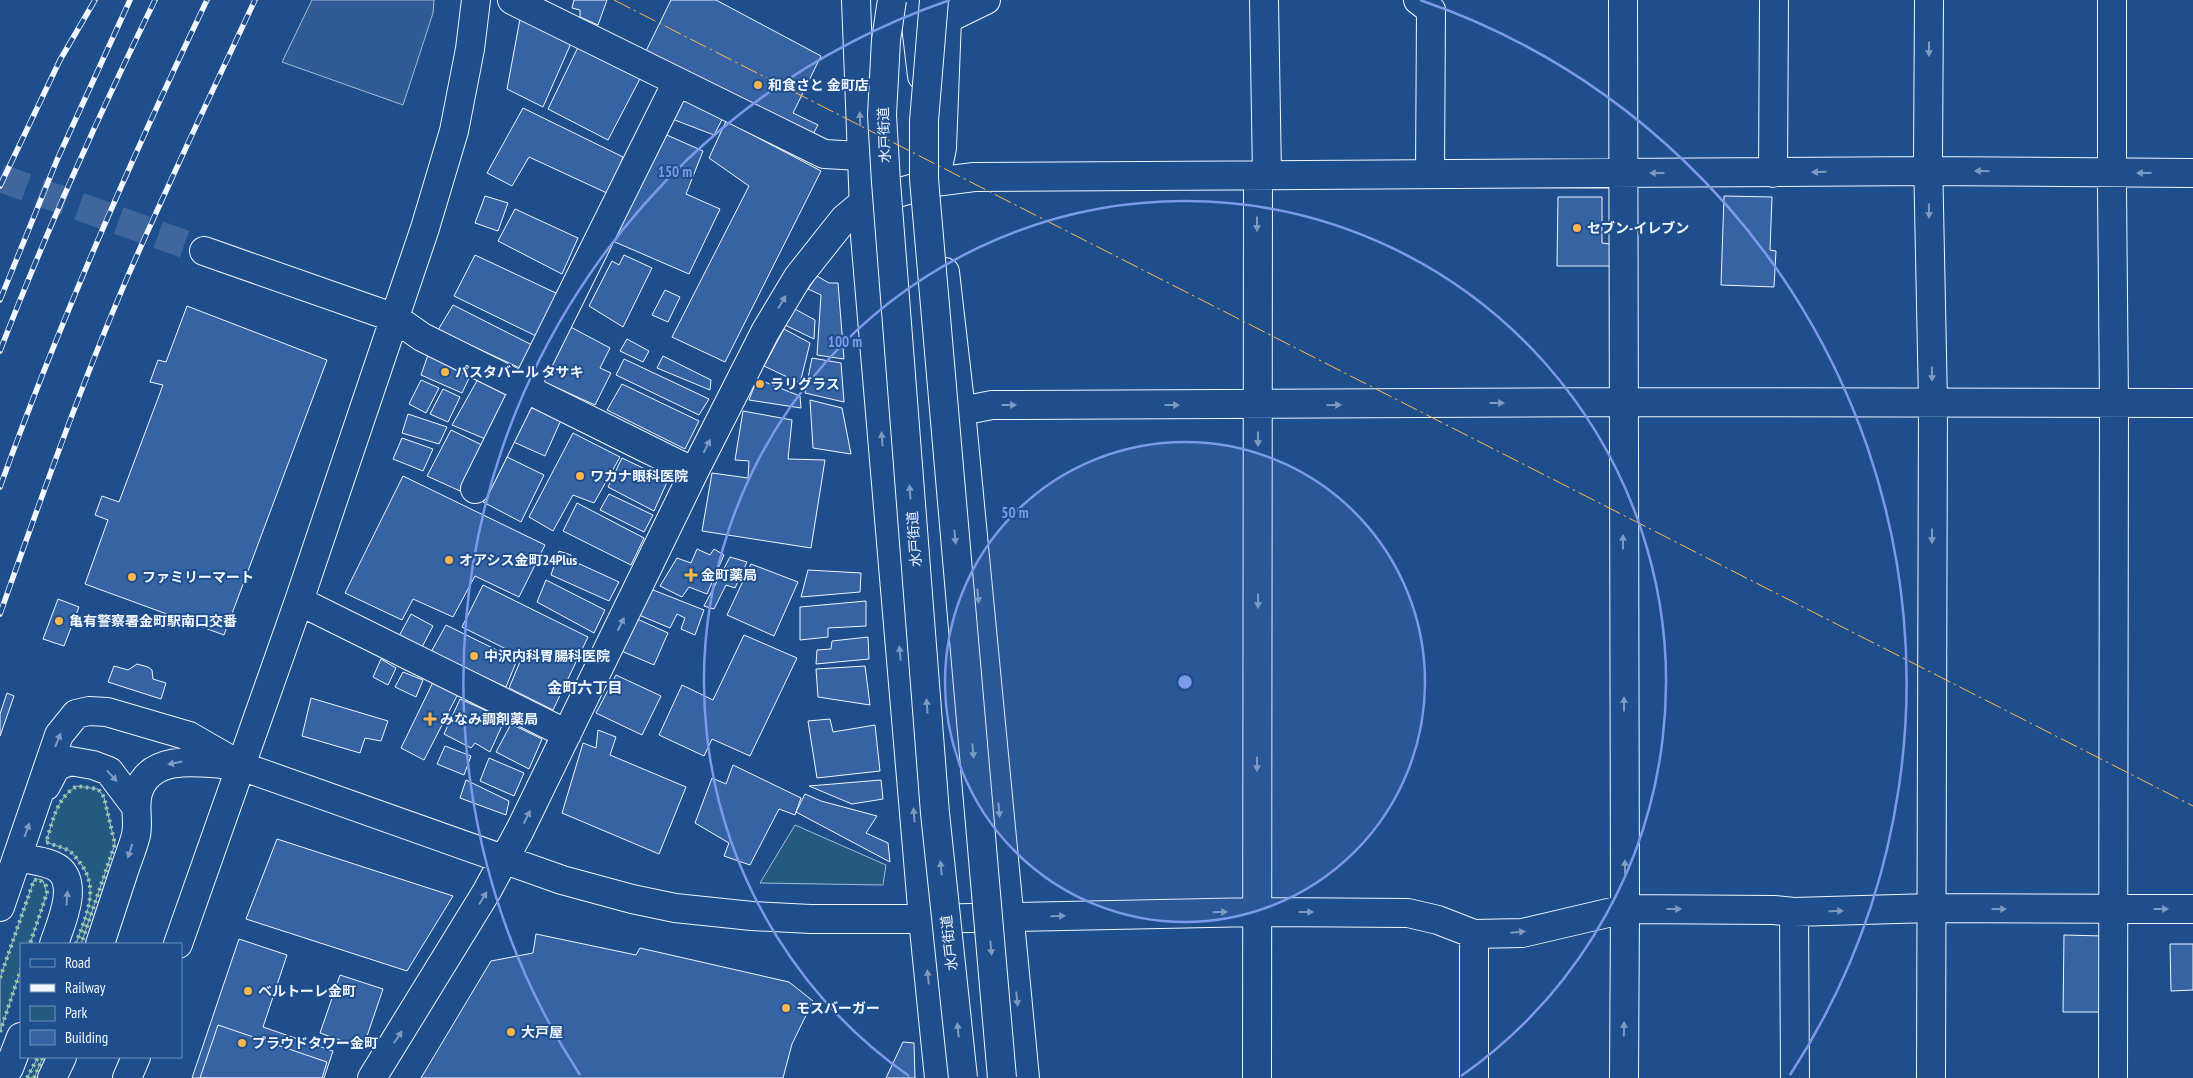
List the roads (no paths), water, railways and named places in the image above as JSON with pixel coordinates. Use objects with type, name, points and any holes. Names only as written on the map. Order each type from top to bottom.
[{"type":"main road","points":[[178,943],[299,601],[395,318],[454,131],[470,50],[476,0]]},
{"type":"main road","points":[[512,0],[824,154],[861,156]]},
{"type":"main road","name":"水戸街道","points":[[856,0],[863,202],[938,1078]]},
{"type":"main road","name":"水戸街道","points":[[892,0],[886,40],[882,115],[885,172],[935,812],[963,1078]]},
{"type":"main road","points":[[913,0],[961,411],[1026,1078]]},
{"type":"main road","points":[[944,6],[986,0]]},
{"type":"main road","points":[[1258,1078],[1258,405],[1264,0]]},
{"type":"main road","points":[[1418,0],[1430,10],[1430,173]]},
{"type":"main road","points":[[1623,0],[1624,1078]]},
{"type":"main road","points":[[1773,173],[1774,0]]},
{"type":"main road","points":[[1929,0],[1928,171],[1933,404],[1930,1078]]},
{"type":"main road","points":[[2112,0],[2114,403],[2113,1078]]},
{"type":"main road","points":[[934,182],[942,148],[944,6]]},
{"type":"main road","points":[[944,6],[924,122],[924,179],[1002,1078]]},
{"type":"main road","points":[[475,488],[677,82]]},
{"type":"main road","points":[[372,1078],[414,1012],[520,830],[694,472],[765,332],[798,277],[844,219],[863,202],[934,182],[974,177],[1928,171],[2193,173]]},
{"type":"main road","points":[[204,251],[395,318],[422,337],[694,472]]},
{"type":"main road","points":[[961,411],[992,405],[1623,402],[2193,403]]},
{"type":"main road","points":[[299,601],[567,734]]},
{"type":"main road","points":[[0,907],[59,735],[76,714],[88,711],[107,712],[189,736],[241,766],[562,880],[632,899],[675,908],[752,916],[811,919],[923,919],[1257,912],[1408,913],[1438,920],[1474,934],[1522,933],[1625,909],[1774,910],[1794,912],[1931,908],[2193,909]]},
{"type":"main road","points":[[37,802],[56,767],[70,761],[93,765],[110,771],[136,807]]},
{"type":"main road","points":[[100,943],[136,834],[138,792],[146,779],[156,770],[171,763],[187,762],[241,766]]},
{"type":"main road","points":[[17,857],[40,862],[59,869],[65,878],[69,892],[67,906],[54,943]]},
{"type":"main road","points":[[1794,912],[1795,1078]]},
{"type":"main road","points":[[1474,934],[1474,1078]]},
{"type":"main road","points":[[0,1077],[9,1068],[20,1040]]},
{"type":"main road","points":[[52,1078],[62,1058]]},
{"type":"main road","points":[[127,1078],[136,1058]]},
{"type":"tunnel","points":[[0,178],[204,251]]},
{"type":"railway","points":[[0,186],[60,60],[95,0]]},
{"type":"railway","points":[[0,300],[57,160],[130,0]]},
{"type":"railway","points":[[0,351],[74,174],[155,0]]},
{"type":"railway","points":[[0,487],[72,302],[151,120],[207,0]]},
{"type":"railway","points":[[0,614],[61,445],[127,278],[255,0]]},
{"type":"place","name":"和食さと 金町店","points":[[758,85]]},
{"type":"place","name":"セブン-イレブン","points":[[1577,228]]},
{"type":"place","name":"パスタバール タサキ","points":[[445,372]]},
{"type":"place","name":"ラリグラス","points":[[760,384]]},
{"type":"place","name":"ワカナ眼科医院","points":[[580,476]]},
{"type":"place","name":"オアシス金町24Plus","points":[[449,560]]},
{"type":"place","name":"金町薬局","points":[[691,575]]},
{"type":"place","name":"ファミリーマート","points":[[132,577]]},
{"type":"place","name":"亀有警察署金町駅南口交番","points":[[59,621]]},
{"type":"place","name":"中沢内科胃腸科医院","points":[[474,656]]},
{"type":"place","name":"みなみ調剤薬局","points":[[430,719]]},
{"type":"place","name":"ベルトーレ金町","points":[[248,991]]},
{"type":"place","name":"モスバーガー","points":[[786,1008]]},
{"type":"place","name":"大戸屋","points":[[511,1032]]},
{"type":"place","name":"プラウドタワー金町","points":[[242,1043]]},
{"type":"district","name":"金町六丁目","points":[[585,687]]}]
